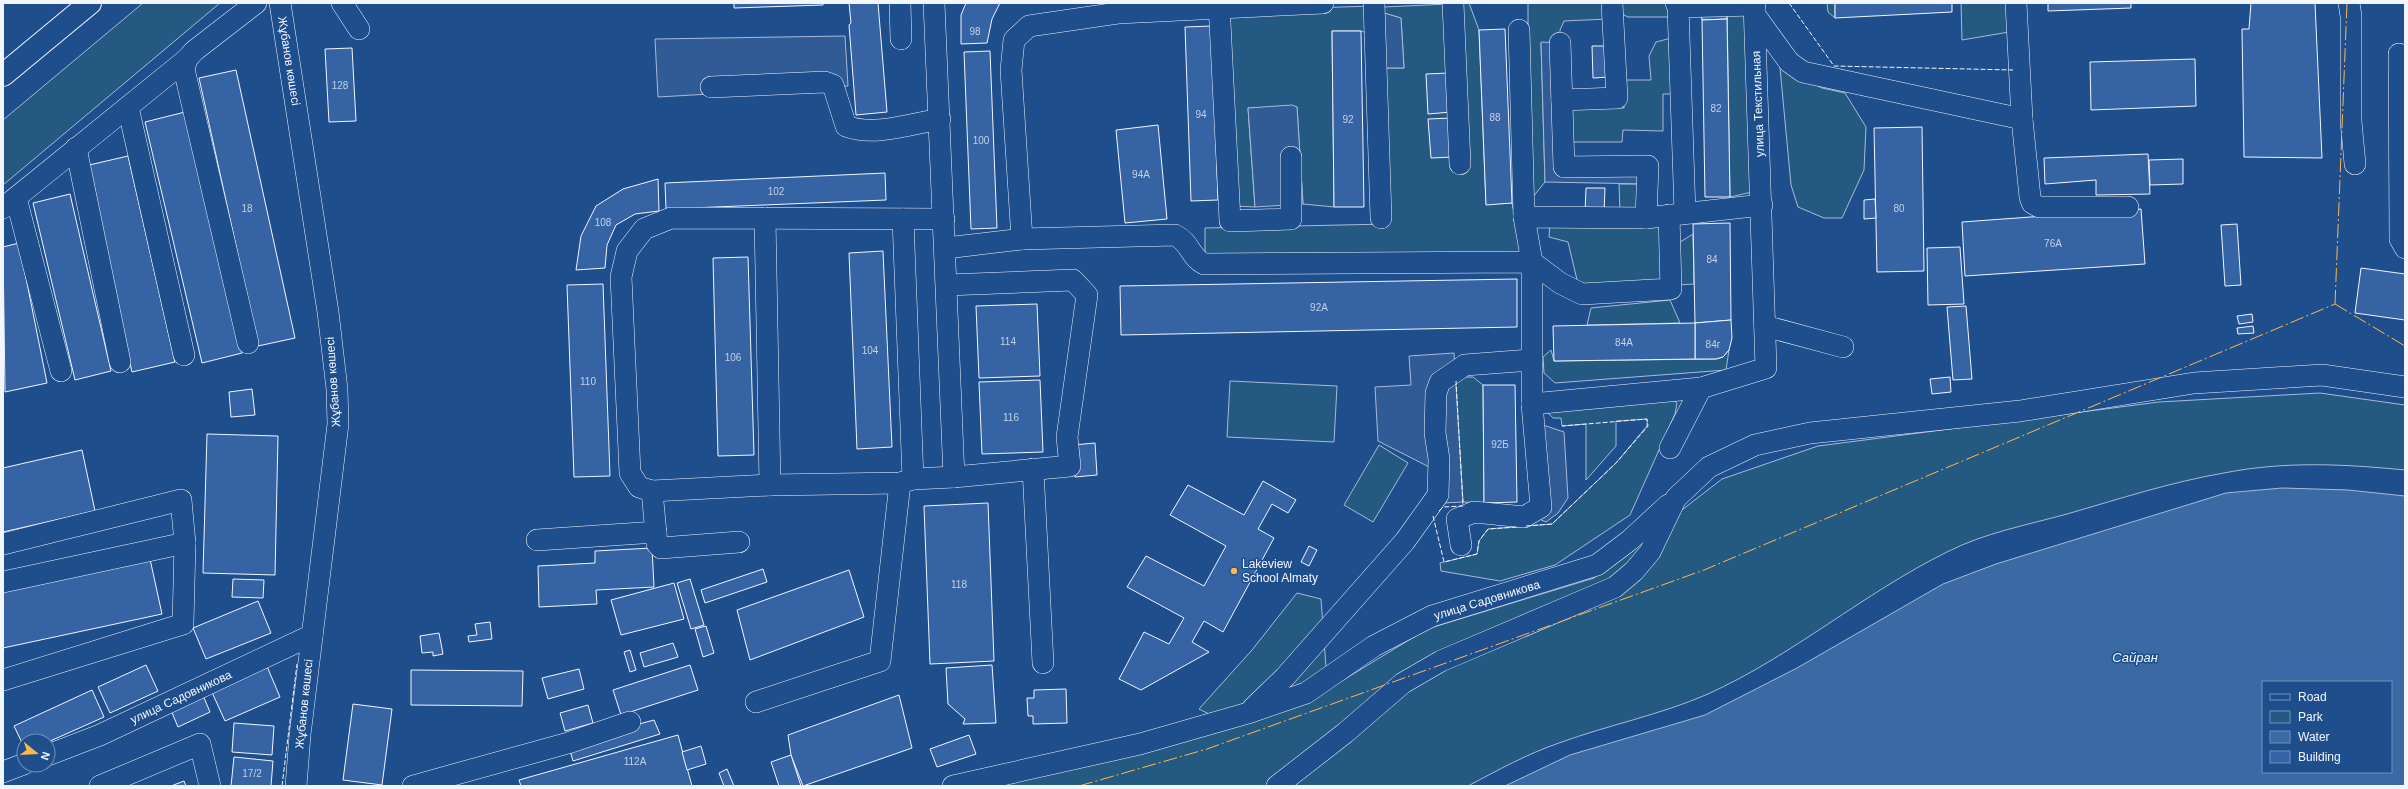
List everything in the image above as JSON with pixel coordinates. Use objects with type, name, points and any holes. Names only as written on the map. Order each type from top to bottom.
[{"type":"main road","points":[[3,75],[90,3]]},
{"type":"street","points":[[60,371],[10,203],[76,148],[188,59],[194,51],[256,3]]},
{"type":"street","name":"Жұбанов көшесі","points":[[280,3],[328,312],[338,424],[312,635],[296,786]]},
{"type":"street","points":[[342,3],[359,29]]},
{"type":"street","points":[[900,3],[901,39]]},
{"type":"street","points":[[934,3],[946,248],[954,477]]},
{"type":"street","points":[[1022,239],[1011,70],[1014,40],[1029,26],[1118,13],[1219,6],[1322,3]]},
{"type":"street","points":[[1374,3],[1381,218]]},
{"type":"street","points":[[1453,3],[1460,164]]},
{"type":"street","points":[[1562,100],[1617,98],[1612,3]]},
{"type":"street","points":[[2016,3],[2022,119],[2032,203],[2038,207],[2128,207]]},
{"type":"street","points":[[2349,3],[2351,16],[2351,121],[2355,164]]},
{"type":"street","points":[[946,248],[1022,239],[1175,235],[1185,240],[1195,260],[1204,264],[1532,262],[1560,283],[1582,294],[1671,289],[1677,214],[1677,5],[1755,8],[1789,62],[1803,72],[2022,119]]},
{"type":"street","points":[[1219,6],[1230,220],[1291,219],[1291,157]]},
{"type":"street","name":"улица Текстильная","points":[[1701,388],[1766,368],[1755,8]]},
{"type":"street","points":[[1461,545],[1457,519],[1474,512],[1524,517],[1541,508],[1532,404],[1532,262],[1524,217],[1519,30]]},
{"type":"street","points":[[1560,43],[1564,167],[1648,166],[1646,218]]},
{"type":"street","points":[[2399,54],[2400,239],[2405,248]]},
{"type":"street","points":[[188,59],[184,69],[248,343]]},
{"type":"street","points":[[711,87],[825,82],[833,85],[846,126],[855,129],[876,130],[940,119]]},
{"type":"street","points":[[128,107],[184,355]]},
{"type":"street","points":[[76,148],[120,362]]},
{"type":"street","points":[[1524,217],[1646,218],[1762,205]]},
{"type":"street","points":[[944,219],[670,218],[644,229],[627,251],[621,277],[630,473],[639,487],[652,491],[770,484],[906,481],[1070,466],[1067,437],[1087,295],[1073,280],[947,285]]},
{"type":"street","points":[[765,218],[770,484]]},
{"type":"street","points":[[756,702],[880,661],[906,481],[903,219]]},
{"type":"street","points":[[1765,326],[1843,347]]},
{"type":"street","points":[[1248,713],[1285,677],[1406,541],[1438,495],[1439,459],[1435,433],[1436,393],[1440,382],[1465,365],[1531,360]]},
{"type":"street","name":"улица Садовникова","points":[[953,786],[1140,744],[1248,713],[1306,692],[1374,646],[1432,616],[1597,566],[1630,540],[1710,467],[1755,445],[1810,433],[2020,411],[2201,382],[2322,374],[2405,387]]},
{"type":"street","points":[[1532,404],[1701,388]]},
{"type":"street","points":[[1670,448],[1701,388]]},
{"type":"street","points":[[1033,469],[1044,663]]},
{"type":"street","points":[[652,491],[657,544],[661,548],[739,542]]},
{"type":"street","points":[[1277,786],[1345,733],[1403,683],[1441,661],[1615,587],[1634,571],[1650,552],[1676,498]]},
{"type":"street","points":[[3,544],[182,500],[185,543],[183,624],[3,680]]},
{"type":"street","points":[[537,540],[656,532]]},
{"type":"street","points":[[3,582],[185,543]]},
{"type":"street","name":"улица Садовникова","points":[[56,752],[100,735],[312,635]]},
{"type":"street","points":[[413,786],[568,743],[630,722]]},
{"type":"street","points":[[100,786],[200,744],[210,786]]},
{"type":"street","points":[[3,772],[16,767]]},
{"type":"green space","points":[[143,3],[220,3],[3,185],[3,120]]},
{"type":"green space","points":[[1469,3],[1479,30],[1486,204],[1512,203],[1523,253],[1205,258],[1205,228],[1387,224],[1381,68],[1404,68],[1401,18],[1380,12],[1384,7]]},
{"type":"green space","points":[[1528,3],[1607,3],[1608,19],[1564,21],[1560,30],[1560,43],[1541,43],[1545,182],[1528,203]]},
{"type":"green space","points":[[1618,3],[1665,3],[1673,7],[1669,17],[1628,17],[1618,12]]},
{"type":"green space","points":[[1727,3],[1747,3],[1752,192],[1730,197]]},
{"type":"green space","points":[[1827,3],[1835,3],[1835,18],[1828,12]]},
{"type":"green space","points":[[1961,3],[2006,3],[2009,32],[1962,40]]},
{"type":"green space","points":[[1371,6],[1372,35],[1361,31],[1332,31],[1334,207],[1303,204],[1297,107],[1248,108],[1255,207],[1235,206],[1227,11]]},
{"type":"green space","points":[[1675,37],[1676,94],[1663,94],[1663,131],[1623,130],[1622,142],[1573,142],[1572,108],[1624,108],[1624,80],[1651,80],[1649,56],[1656,42]]},
{"type":"green space","points":[[1780,68],[1822,88],[1845,93],[1866,127],[1864,170],[1842,218],[1824,218],[1798,207],[1791,185]]},
{"type":"green space","points":[[1619,184],[1647,184],[1647,213],[1620,212]]},
{"type":"green space","points":[[1550,221],[1664,222],[1663,282],[1578,284],[1568,242],[1549,237]]},
{"type":"green space","points":[[1693,234],[1694,284],[1678,285],[1677,244]]},
{"type":"green space","points":[[1670,300],[1680,323],[1587,325],[1591,308]]},
{"type":"green space","points":[[1551,350],[1554,361],[1716,359],[1723,357],[1729,350],[1726,370],[1555,383],[1544,373],[1543,357]]},
{"type":"green space","points":[[1455,377],[1473,377],[1483,385],[1484,503],[1463,502]]},
{"type":"green space","points":[[1230,381],[1337,386],[1334,442],[1227,437]]},
{"type":"green space","points":[[2320,393],[2405,405],[2405,470],[2337,465],[2292,465],[2247,469],[2165,486],[2021,526],[1961,545],[1916,568],[1886,586],[1769,662],[1739,679],[1708,694],[1671,708],[1547,747],[1468,786],[993,786],[1312,699],[1427,629],[1594,578],[1722,479],[1818,446],[2159,402]]},
{"type":"green space","points":[[1672,399],[1677,403],[1675,414],[1630,515],[1555,565],[1500,581],[1441,571],[1440,563],[1477,554],[1479,541],[1488,529],[1552,524],[1616,463],[1647,426],[1647,419],[1616,421],[1616,446],[1586,480],[1586,424],[1562,426],[1561,418],[1553,418],[1548,413],[1548,405]]},
{"type":"green space","points":[[1379,445],[1408,463],[1373,522],[1344,505]]},
{"type":"green space","points":[[1297,593],[1321,599],[1326,667],[1311,681],[1213,716],[1199,709],[1252,650]]},
{"type":"shaded area","points":[[1374,10],[1401,18],[1404,68],[1376,68]]},
{"type":"shaded area","points":[[845,36],[848,86],[658,97],[655,39]]},
{"type":"shaded area","points":[[1541,42],[1560,43],[1565,167],[1648,166],[1647,184],[1545,182]]},
{"type":"shaded area","points":[[1292,105],[1297,107],[1303,204],[1255,207],[1248,108]]},
{"type":"shaded area","points":[[1454,353],[1463,502],[1443,503],[1441,473],[1378,441],[1375,387],[1411,385],[1409,356]]},
{"type":"shaded area","points":[[1534,422],[1564,432],[1568,498],[1558,513],[1546,522],[1541,520]]},
{"type":"water","name":"Сайран","points":[[2282,488],[2348,490],[2405,496],[2405,786],[1505,786],[1570,755],[1705,715],[1797,668],[1943,584],[1996,564],[2226,493]]},
{"type":"building","points":[[734,3],[823,3],[823,5],[734,8]]},
{"type":"building","points":[[849,3],[878,3],[887,112],[856,115],[849,25],[851,23]]},
{"type":"building","points":[[966,3],[1000,3],[992,19],[987,43],[961,44],[961,15]]},
{"type":"building","points":[[1699,3],[1727,3],[1727,19],[1702,20]]},
{"type":"building","points":[[1835,3],[1952,3],[1952,12],[1835,18]]},
{"type":"building","points":[[2048,3],[2131,3],[2131,8],[2048,11]]},
{"type":"building","points":[[2251,3],[2315,3],[2322,158],[2244,157],[2242,29],[2249,29]]},
{"type":"building","points":[[1727,19],[1730,197],[1705,197],[1702,20]]},
{"type":"building","points":[[1212,26],[1218,200],[1191,201],[1185,27]]},
{"type":"building","points":[[1505,29],[1512,203],[1486,205],[1479,30]]},
{"type":"building","points":[[1332,31],[1361,31],[1364,207],[1334,207]]},
{"type":"building","points":[[1592,46],[1609,46],[1610,77],[1593,78]]},
{"type":"building","points":[[352,48],[356,121],[329,122],[325,49]]},
{"type":"building","points":[[990,51],[997,228],[971,229],[964,52]]},
{"type":"building","points":[[2195,59],[2196,106],[2091,110],[2090,62]]},
{"type":"building","points":[[236,70],[295,338],[258,346],[199,78]]},
{"type":"building","points":[[1449,73],[1451,112],[1428,114],[1426,74]]},
{"type":"building","points":[[185,112],[242,353],[202,363],[145,122]]},
{"type":"building","points":[[1451,118],[1453,157],[1431,158],[1428,119]]},
{"type":"building","points":[[1158,125],[1167,219],[1125,223],[1116,130]]},
{"type":"building","points":[[1922,127],[1924,271],[1877,272],[1874,128]]},
{"type":"building","points":[[2148,154],[2150,194],[2096,195],[2096,180],[2045,184],[2044,158]]},
{"type":"building","points":[[128,156],[175,362],[132,372],[85,166]]},
{"type":"building","points":[[2183,159],[2183,184],[2150,185],[2149,160]]},
{"type":"building","points":[[885,173],[886,200],[666,209],[665,183]]},
{"type":"building","points":[[658,179],[659,211],[635,214],[616,225],[607,245],[605,268],[576,270],[581,236],[596,206],[623,189]]},
{"type":"building","points":[[1586,188],[1605,188],[1604,213],[1585,213]]},
{"type":"building","points":[[70,194],[111,371],[75,380],[33,203]]},
{"type":"building","points":[[1875,199],[1876,218],[1864,219],[1864,200]]},
{"type":"building","points":[[2141,209],[2145,264],[1965,276],[1962,222]]},
{"type":"building","points":[[1730,223],[1731,320],[1695,323],[1693,224]]},
{"type":"building","points":[[2237,224],[2241,285],[2225,286],[2221,225]]},
{"type":"building","points":[[19,243],[47,383],[5,392],[3,247]]},
{"type":"building","points":[[1960,247],[1964,304],[1928,305],[1927,248]]},
{"type":"building","points":[[883,251],[892,447],[857,449],[849,253]]},
{"type":"building","points":[[748,257],[754,455],[718,456],[713,258]]},
{"type":"building","points":[[2361,268],[2405,274],[2405,320],[2355,313]]},
{"type":"building","points":[[1517,279],[1517,327],[1121,335],[1120,286]]},
{"type":"building","points":[[603,284],[610,476],[574,477],[567,285]]},
{"type":"building","points":[[1037,304],[1040,376],[979,378],[976,306]]},
{"type":"building","points":[[1966,306],[1972,379],[1953,380],[1947,307]]},
{"type":"building","points":[[2252,314],[2253,322],[2239,324],[2237,316]]},
{"type":"building","points":[[1731,320],[1732,338],[1729,350],[1723,357],[1716,359],[1695,359],[1695,323]]},
{"type":"building","points":[[1695,323],[1695,359],[1554,361],[1553,326]]},
{"type":"building","points":[[2253,326],[2254,333],[2238,334],[2237,328]]},
{"type":"building","points":[[1950,377],[1951,392],[1932,394],[1930,379]]},
{"type":"building","points":[[1040,380],[1043,452],[982,454],[979,382]]},
{"type":"building","points":[[1483,385],[1515,385],[1517,502],[1484,503]]},
{"type":"building","points":[[252,389],[255,415],[231,417],[229,392]]},
{"type":"building","points":[[207,434],[278,436],[275,575],[203,573]]},
{"type":"building","points":[[1095,443],[1097,475],[1075,477],[1073,445]]},
{"type":"building","points":[[82,450],[95,511],[3,532],[3,468]]},
{"type":"building","name":"Lakeview School Almaty","points":[[1263,481],[1296,500],[1288,513],[1272,504],[1258,529],[1274,538],[1223,632],[1204,621],[1192,642],[1209,652],[1141,690],[1119,679],[1144,632],[1169,644],[1184,618],[1127,587],[1146,556],[1204,586],[1226,546],[1170,515],[1188,485],[1244,515]]},
{"type":"building","points":[[988,503],[994,661],[930,664],[924,506]]},
{"type":"building","points":[[1309,546],[1317,550],[1309,566],[1301,562]]},
{"type":"building","points":[[652,548],[654,587],[596,590],[597,604],[539,607],[538,566],[595,563],[595,551]]},
{"type":"building","points":[[150,559],[162,614],[3,648],[3,591]]},
{"type":"building","points":[[763,569],[767,582],[705,603],[701,590]]},
{"type":"building","points":[[849,570],[864,617],[750,660],[737,610]]},
{"type":"building","points":[[233,579],[264,580],[263,598],[232,597]]},
{"type":"building","points":[[690,579],[704,625],[691,629],[677,583]]},
{"type":"building","points":[[674,583],[684,619],[621,635],[611,600]]},
{"type":"building","points":[[258,601],[271,633],[206,659],[193,628]]},
{"type":"building","points":[[490,622],[492,639],[469,642],[468,636],[477,635],[475,624]]},
{"type":"building","points":[[706,626],[714,653],[703,657],[695,629]]},
{"type":"building","points":[[439,633],[443,654],[433,656],[433,652],[422,653],[420,636]]},
{"type":"building","points":[[673,643],[678,657],[644,667],[640,653]]},
{"type":"building","points":[[630,650],[636,670],[630,672],[624,652]]},
{"type":"building","points":[[266,664],[280,697],[225,721],[210,688]]},
{"type":"building","points":[[146,665],[158,691],[110,713],[98,687]]},
{"type":"building","points":[[690,665],[698,690],[621,715],[613,690]]},
{"type":"building","points":[[992,665],[996,723],[963,724],[965,719],[948,704],[946,668]]},
{"type":"building","points":[[579,669],[584,689],[548,699],[542,678]]},
{"type":"building","points":[[411,670],[523,671],[522,706],[411,705]]},
{"type":"building","points":[[1066,689],[1067,723],[1033,724],[1033,716],[1028,716],[1027,698],[1034,698],[1034,690]]},
{"type":"building","points":[[92,690],[104,717],[56,738],[56,733],[17,733],[14,726]]},
{"type":"building","points":[[202,693],[210,712],[178,727],[170,708]]},
{"type":"building","points":[[899,695],[912,748],[803,786],[791,755],[788,735]]},
{"type":"building","points":[[353,704],[392,709],[382,785],[343,780]]},
{"type":"building","points":[[588,705],[593,723],[565,731],[560,713]]},
{"type":"building","points":[[654,720],[660,734],[573,761],[568,743]]},
{"type":"building","points":[[234,723],[274,726],[272,755],[232,752]]},
{"type":"building","points":[[678,735],[692,786],[521,786],[519,780]]},
{"type":"building","points":[[969,735],[976,754],[937,767],[930,749]]},
{"type":"building","points":[[701,746],[706,764],[687,770],[682,752]]},
{"type":"building","points":[[791,755],[801,786],[779,786],[771,762]]},
{"type":"building","points":[[234,757],[273,761],[271,786],[231,786]]},
{"type":"building","points":[[727,769],[734,786],[724,786],[719,773]]},
{"type":"building","points":[[184,781],[186,786],[171,786]]},
{"type":"fence","points":[[1789,3],[1834,66],[2013,70]]},
{"type":"fence","points":[[1439,511],[1443,507],[1463,506],[1456,381]]},
{"type":"fence","points":[[1526,526],[1552,524],[1616,463],[1648,426],[1647,419],[1562,426]]},
{"type":"fence","points":[[1433,516],[1444,562],[1477,554],[1479,541],[1488,529],[1518,527]]},
{"type":"fence","points":[[282,786],[297,664]]},
{"type":"power","points":[[2335,304],[2347,3]]},
{"type":"power","points":[[2335,304],[2405,346]]},
{"type":"power","points":[[1079,786],[1207,749],[1704,570],[2335,304]]},
{"type":"place","name":"Lakeview School Almaty","points":[[1234,571]]}]
